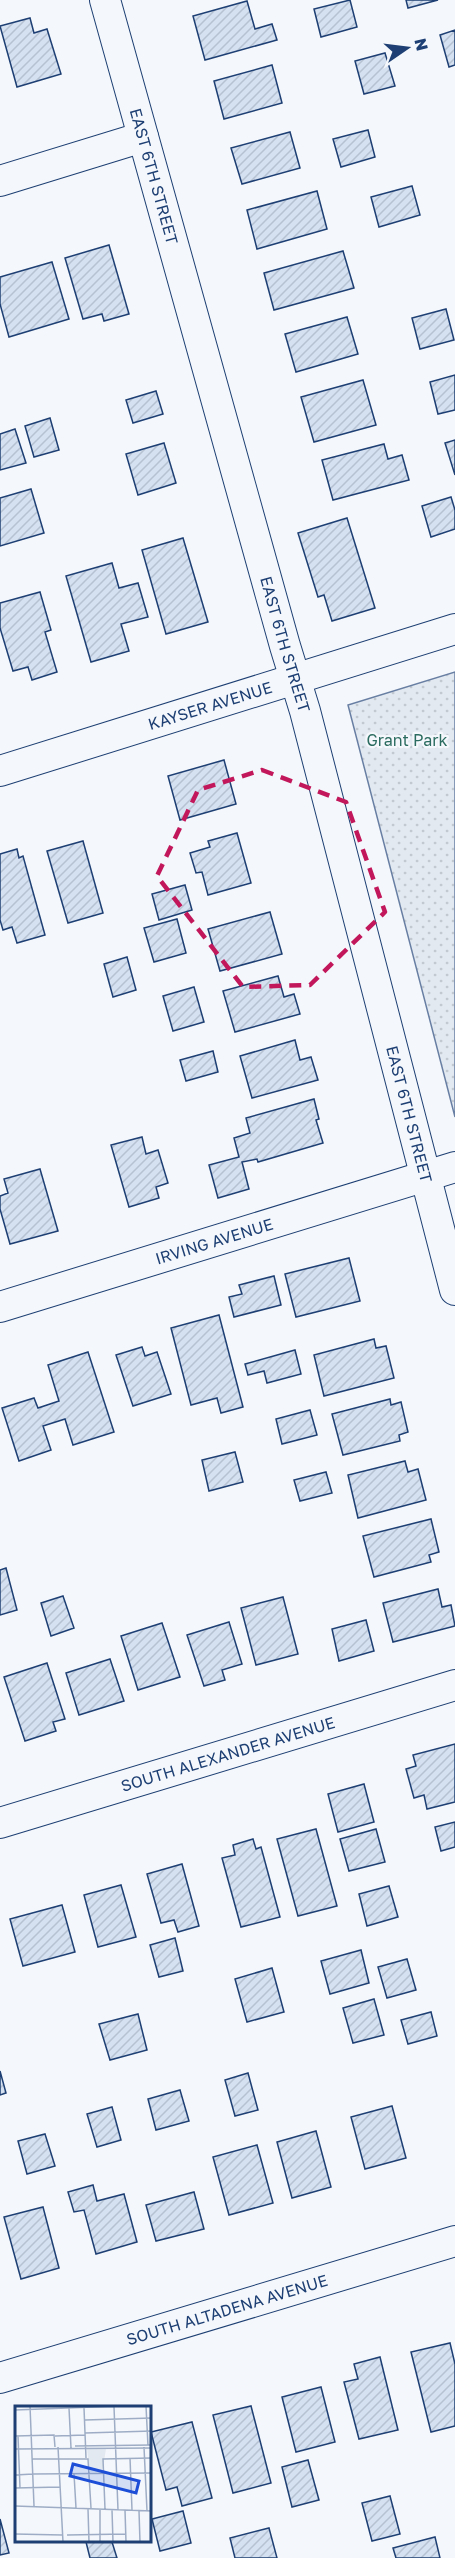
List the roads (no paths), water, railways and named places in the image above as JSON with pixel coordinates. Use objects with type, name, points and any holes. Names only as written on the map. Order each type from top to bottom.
[{"type":"street","name":"EAST 6TH STREET","points":[[105,0],[305,711],[455,1290]]},
{"type":"street","points":[[0,181],[143,137]]},
{"type":"street","name":"KAYSER AVENUE","points":[[0,771],[455,629]]},
{"type":"street","name":"IRVING AVENUE","points":[[0,1307],[455,1167]]},
{"type":"street","name":"SOUTH ALEXANDER AVENUE","points":[[0,1823],[455,1685]]},
{"type":"street","name":"SOUTH ALTADENA AVENUE","points":[[0,2378],[455,2241]]},
{"type":"park label","name":"Grant Park","points":[[407,740]]}]
